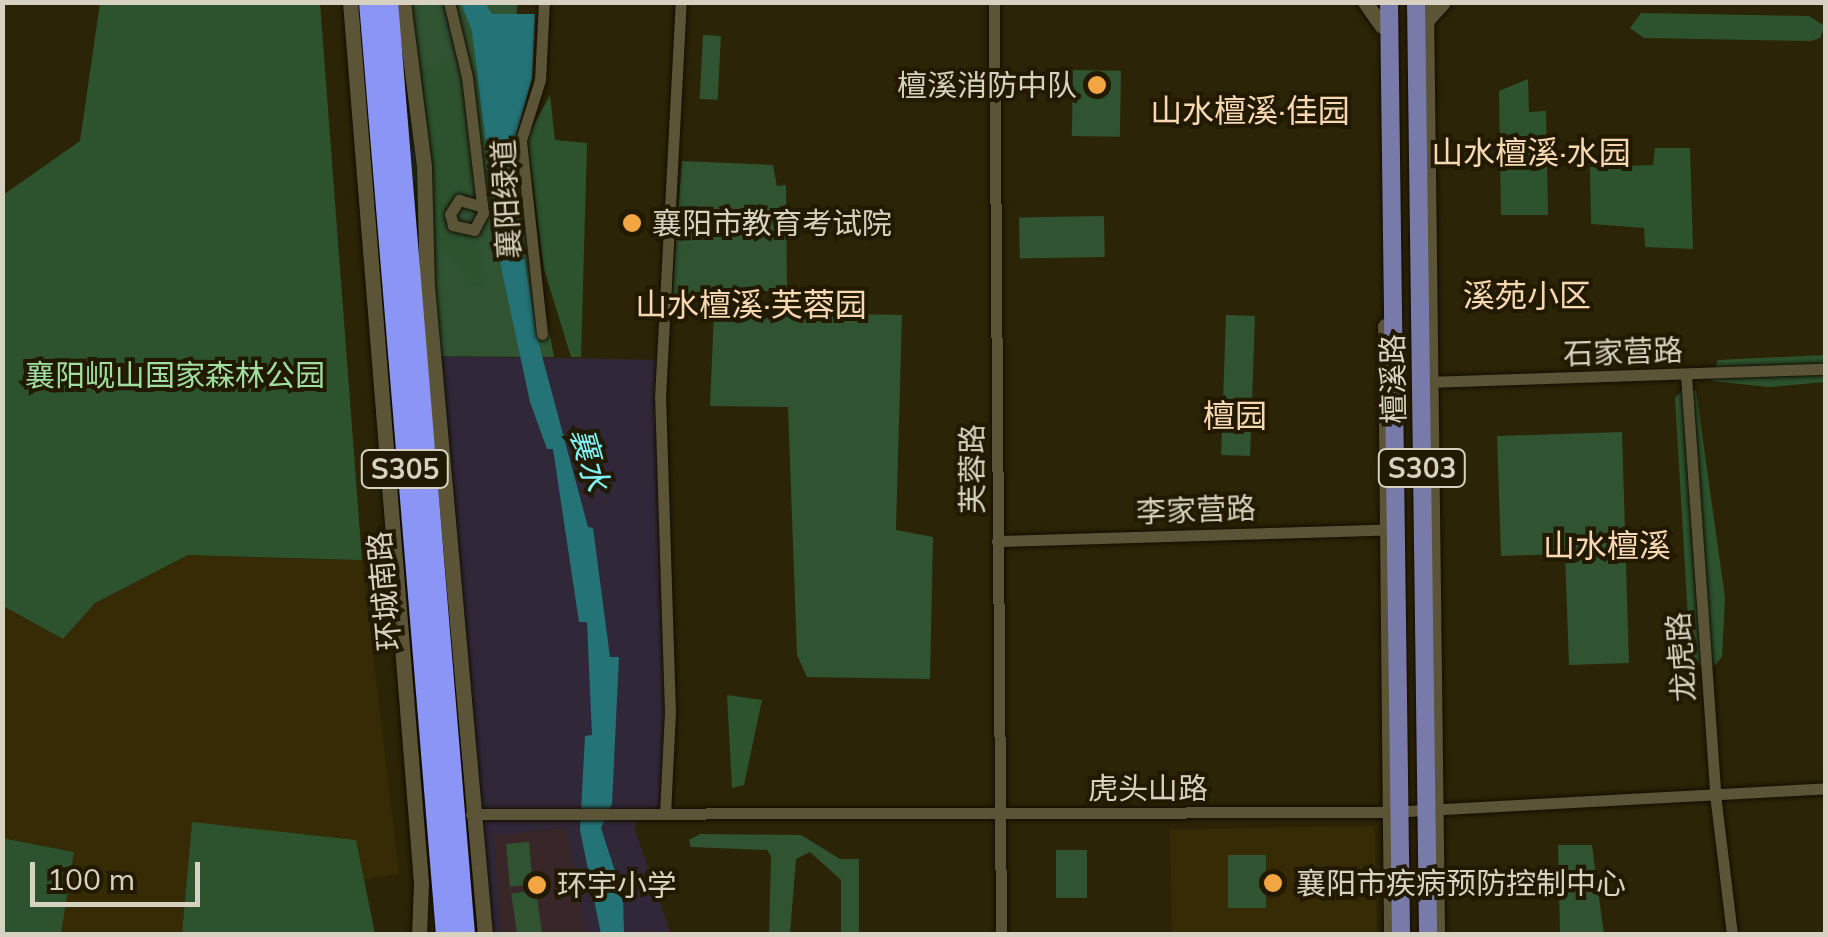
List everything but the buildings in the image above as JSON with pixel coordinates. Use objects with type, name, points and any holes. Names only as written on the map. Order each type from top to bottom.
[{"type":"highway","name":"环城南路","points":[[369,2],[443,815],[465,934]]},
{"type":"highway","name":"环城南路","points":[[395,6],[443,815],[446,934]]},
{"type":"main road","name":"檀溪路","points":[[1385,2],[1394,811],[1401,934]]},
{"type":"main road","name":"檀溪路","points":[[1416,2],[1426,382],[1431,810],[1428,934]]},
{"type":"street","points":[[350,2],[443,815],[485,934]]},
{"type":"street","name":"襄阳绿道","points":[[448,2],[467,77],[482,222],[462,231],[450,220],[459,200],[480,206]]},
{"type":"street","name":"襄阳绿道","points":[[542,334],[521,140],[540,80],[544,2]]},
{"type":"street","points":[[665,814],[670,712],[660,398],[680,2]]},
{"type":"street","name":"芙蓉路","points":[[994,2],[1001,934]]},
{"type":"street","points":[[1365,2],[1382,26]]},
{"type":"street","points":[[1385,2],[1382,26],[1390,529]]},
{"type":"street","points":[[1426,2],[1426,382]]},
{"type":"street","points":[[1426,21],[1443,2]]},
{"type":"street","name":"石家营路","points":[[1426,382],[1826,370]]},
{"type":"street","name":"龙虎路","points":[[1686,376],[1715,794],[1732,934]]},
{"type":"street","name":"李家营路","points":[[997,540],[1390,529]]},
{"type":"street","name":"虎头山路","points":[[443,815],[1394,811],[1826,788]]},
{"type":"street","points":[[1431,810],[1437,934]]},
{"type":"street","points":[[1391,934],[1394,811]]},
{"type":"street","points":[[418,934],[443,815]]},
{"type":"shaded area","points":[[433,356],[664,360],[670,712],[665,814],[637,814],[635,830],[671,934],[487,934]]},
{"type":"shaded area","points":[[188,555],[362,560],[399,874],[362,880],[355,840],[192,823],[182,934],[61,934],[74,852],[3,838],[2,606],[63,639],[95,603]]},
{"type":"shaded area","name":"襄阳市疾病预防控制中心","points":[[1375,826],[1377,934],[1172,934],[1170,830]]},
{"type":"shaded area","name":"环宇小学","points":[[566,827],[586,934],[501,934],[494,836]]},
{"type":"green space","name":"襄阳岘山国家森林公园","points":[[100,3],[320,3],[362,560],[188,555],[95,603],[63,639],[3,606],[3,195],[80,141]]},
{"type":"green space","points":[[388,3],[517,3],[514,142],[554,357],[416,356]]},
{"type":"green space","points":[[1641,13],[1809,16],[1825,26],[1820,38],[1811,41],[1644,38],[1630,28]]},
{"type":"green space","points":[[703,35],[721,36],[718,100],[700,99]]},
{"type":"green space","points":[[450,61],[471,170],[470,188],[443,206],[455,231],[480,243],[485,289],[471,284],[436,237],[416,88],[423,70]]},
{"type":"green space","points":[[1073,70],[1121,71],[1120,137],[1072,136]]},
{"type":"green space","points":[[1528,79],[1529,112],[1546,111],[1548,215],[1501,215],[1499,91]]},
{"type":"green space","points":[[550,95],[555,140],[587,143],[581,357],[571,357],[544,269],[527,138]]},
{"type":"green space","points":[[1655,148],[1690,148],[1693,249],[1645,247],[1644,228],[1591,224],[1590,167],[1653,165]]},
{"type":"green space","points":[[682,161],[773,165],[777,186],[786,185],[787,290],[672,296]]},
{"type":"green space","points":[[1104,216],[1105,257],[1020,258],[1019,217]]},
{"type":"green space","points":[[714,311],[902,315],[896,530],[933,537],[930,679],[807,677],[797,655],[788,407],[710,406]]},
{"type":"green space","points":[[1226,315],[1255,316],[1250,456],[1221,455]]},
{"type":"green space","points":[[1825,355],[1825,382],[1769,387],[1711,381],[1718,360]]},
{"type":"green space","points":[[1682,390],[1696,390],[1725,598],[1722,657],[1715,665],[1691,669],[1675,398]]},
{"type":"green space","points":[[1622,432],[1629,663],[1569,665],[1565,554],[1501,556],[1497,436]]},
{"type":"green space","points":[[727,695],[762,700],[744,785],[732,788]]},
{"type":"green space","points":[[192,822],[356,840],[375,934],[182,934]]},
{"type":"green space","points":[[700,834],[801,835],[840,859],[859,859],[859,934],[841,934],[841,880],[810,852],[796,859],[790,934],[769,934],[771,856],[767,850],[691,847],[689,840]]},
{"type":"green space","points":[[2,838],[74,852],[61,934],[3,934]]},
{"type":"green space","points":[[529,842],[533,885],[510,887],[506,844]]},
{"type":"green space","points":[[1558,845],[1592,845],[1604,934],[1560,934]]},
{"type":"green space","points":[[1056,850],[1087,850],[1087,898],[1056,898]]},
{"type":"green space","points":[[1228,855],[1266,855],[1266,908],[1228,908]]},
{"type":"green space","points":[[536,890],[542,934],[517,934],[511,893]]},
{"type":"water","name":"襄水","points":[[461,3],[485,3],[492,14],[535,14],[532,78],[516,136],[516,209],[538,341],[588,527],[593,528],[610,657],[619,657],[612,804],[601,828],[623,896],[624,934],[601,934],[580,830],[585,736],[592,735],[587,622],[579,622],[553,449],[547,449],[530,402],[501,267],[472,31]]},
{"type":"place","name":"檀溪消防中队","points":[[1097,85]]},
{"type":"place","name":"襄阳市教育考试院","points":[[632,223]]},
{"type":"place","name":"襄阳市疾病预防控制中心","points":[[1273,883]]},
{"type":"place","name":"环宇小学","points":[[537,885]]},
{"type":"district","name":"山水檀溪·佳园","points":[[1250,110]]},
{"type":"district","name":"山水檀溪·水园","points":[[1531,152]]},
{"type":"district","name":"溪苑小区","points":[[1527,295]]},
{"type":"district","name":"山水檀溪·芙蓉园","points":[[751,304]]},
{"type":"district","name":"檀园","points":[[1235,415]]},
{"type":"district","name":"山水檀溪","points":[[1607,545]]}]
